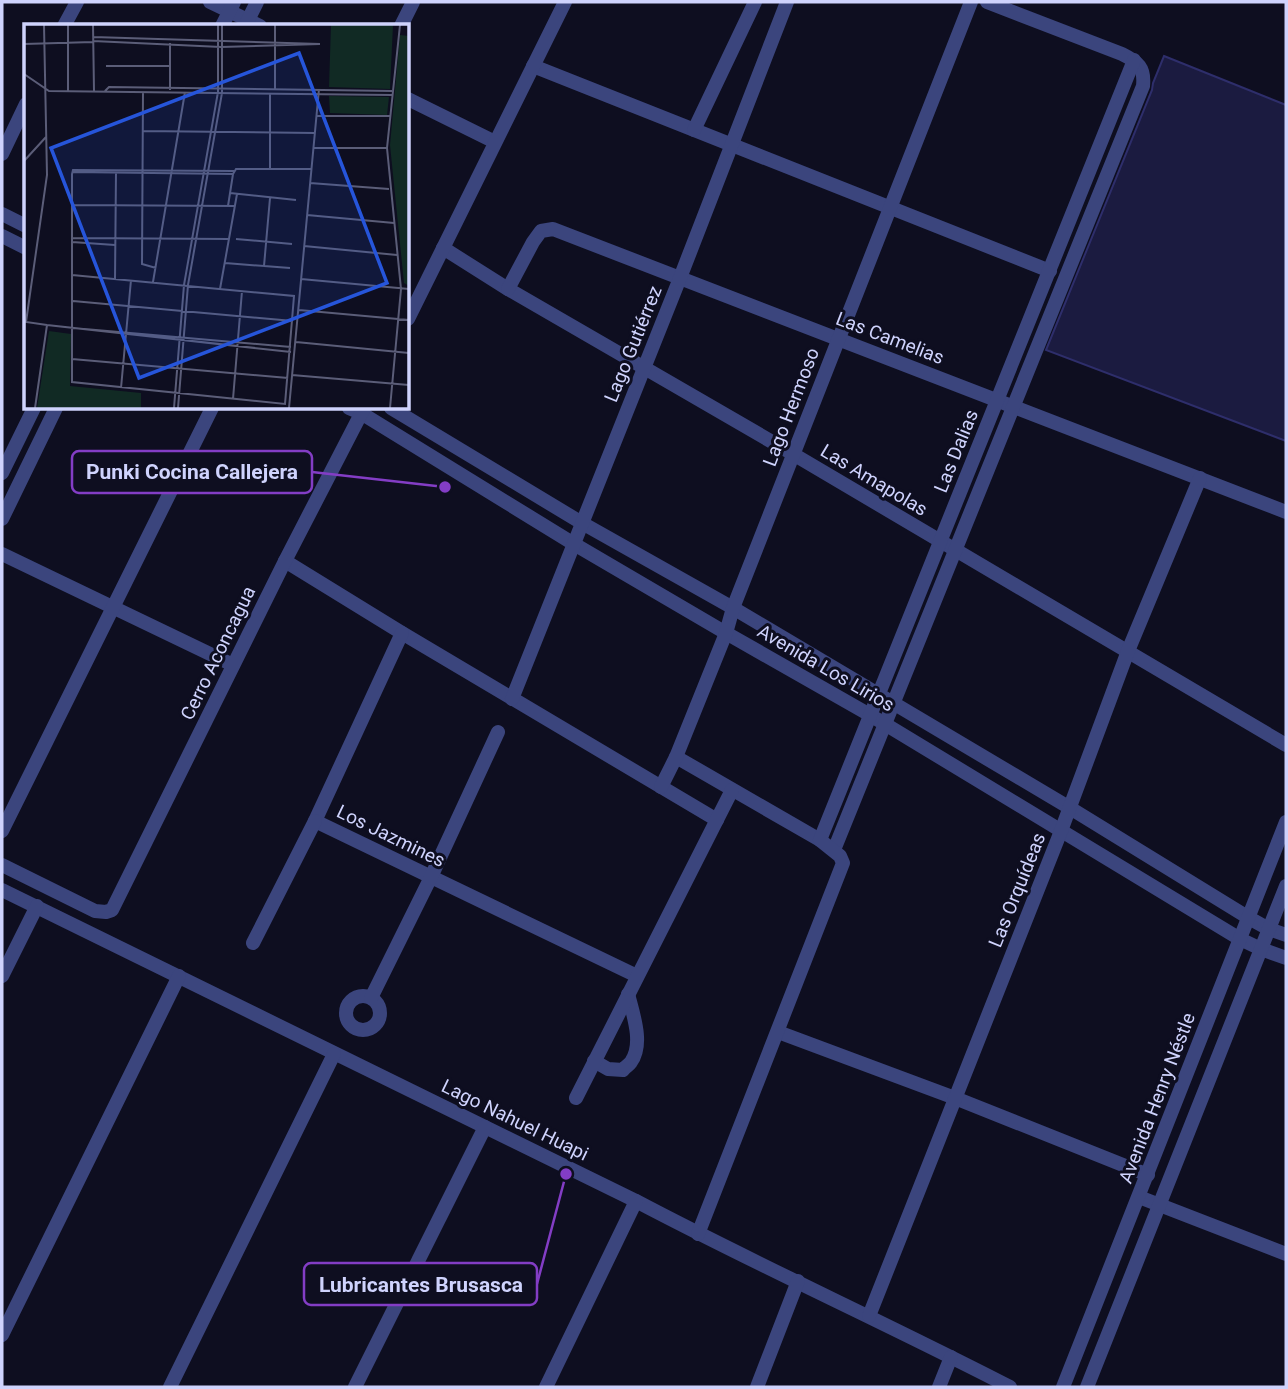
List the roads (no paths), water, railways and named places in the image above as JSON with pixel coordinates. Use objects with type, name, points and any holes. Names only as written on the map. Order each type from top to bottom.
[{"type":"street","points":[[65,24],[76,2]]},
{"type":"street","points":[[211,2],[232,7],[251,24],[257,2]]},
{"type":"street","points":[[402,24],[413,2]]},
{"type":"street","points":[[410,314],[565,2]]},
{"type":"street","points":[[694,130],[755,2]]},
{"type":"street","name":"Lago Gutiérrez","points":[[512,699],[787,2]]},
{"type":"street","name":"Lago Hermoso","points":[[661,787],[676,757],[726,633],[733,608],[971,2]]},
{"type":"street","points":[[987,2],[1134,60]]},
{"type":"street","points":[[223,24],[232,7]]},
{"type":"street","name":"Las Dalias","points":[[698,1234],[843,863],[834,850],[1143,86],[1144,76],[1134,60],[820,840]]},
{"type":"street","points":[[533,66],[1050,271]]},
{"type":"street","points":[[410,100],[495,142]]},
{"type":"street","points":[[2,154],[24,108]]},
{"type":"street","points":[[2,214],[24,225]]},
{"type":"street","name":"Las Camelias","points":[[508,289],[541,231],[552,229],[1286,512]]},
{"type":"street","points":[[2,236],[24,247]]},
{"type":"street","name":"Las Amapolas","points":[[443,248],[508,289],[1286,745]]},
{"type":"street","points":[[2,473],[33,410]]},
{"type":"street","points":[[2,519],[55,410]]},
{"type":"street","points":[[2,831],[211,410]]},
{"type":"street","name":"Avenida Los Lirios","points":[[358,410],[574,544],[870,715],[1240,939],[1286,958]]},
{"type":"street","name":"Cerro Aconcagua","points":[[2,865],[95,911],[112,910],[358,410]]},
{"type":"street","name":"Avenida Los Lirios","points":[[394,410],[582,523],[733,608],[1070,808],[1249,918],[1286,935]]},
{"type":"street","name":"Las Orquídeas","points":[[869,1316],[1062,831],[1128,651],[1200,478]]},
{"type":"street","points":[[2,554],[233,665]]},
{"type":"street","points":[[285,561],[717,820]]},
{"type":"street","name":"Los Jazmines","points":[[402,633],[315,821],[637,976]]},
{"type":"street","points":[[371,998],[498,732]]},
{"type":"street","points":[[676,757],[834,850]]},
{"type":"street","points":[[576,1098],[732,790]]},
{"type":"street","points":[[253,943],[315,821]]},
{"type":"street","name":"Avenida Henry Néstle","points":[[1063,1387],[1286,822]]},
{"type":"street","points":[[1087,1387],[1286,886]]},
{"type":"street","name":"Lago Nahuel Huapi","points":[[2,890],[1010,1387]]},
{"type":"street","points":[[2,976],[37,906]]},
{"type":"street","points":[[2,1335],[179,976]]},
{"type":"street","points":[[594,1061],[608,1069],[622,1070],[632,1061],[637,1047],[636,1029],[628,994]]},
{"type":"street","points":[[778,1032],[955,1098],[1148,1175]]},
{"type":"street","points":[[170,1387],[334,1054]]},
{"type":"street","points":[[355,1387],[485,1127]]},
{"type":"street","points":[[1139,1198],[1286,1254]]},
{"type":"street","points":[[546,1387],[636,1201]]},
{"type":"street","points":[[757,1387],[798,1281]]},
{"type":"street","points":[[939,1387],[951,1357]]},
{"type":"place","name":"Punki Cocina Callejera","points":[[445,487]]},
{"type":"place","name":"Lubricantes Brusasca","points":[[566,1174]]}]
